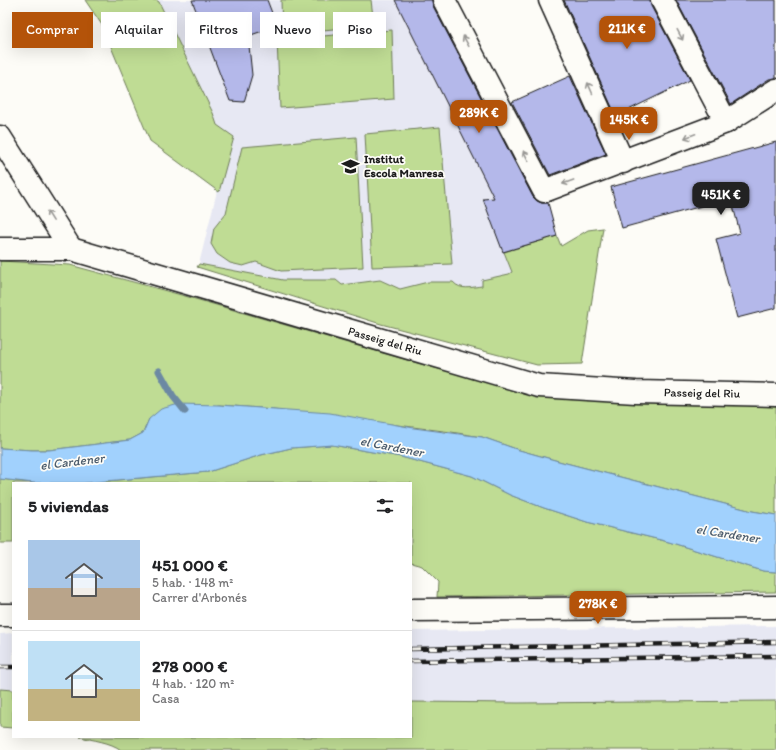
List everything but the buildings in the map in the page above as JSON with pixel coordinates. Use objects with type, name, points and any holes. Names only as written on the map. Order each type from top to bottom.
[{"type":"street","points":[[444,0],[544,191],[726,122],[776,90]]},
{"type":"street","points":[[550,0],[623,162]]},
{"type":"street","points":[[662,0],[726,122]]},
{"type":"street","points":[[0,137],[71,249]]},
{"type":"street","name":"Passeig del Riu","points":[[0,249],[71,249],[539,386],[636,392],[776,395]]},
{"type":"street","points":[[412,610],[776,607]]},
{"type":"street","points":[[0,615],[12,615]]},
{"type":"shaded area","name":"Institut Escola Manresa","points":[[85,0],[435,0],[535,199],[546,196],[557,236],[504,252],[512,272],[482,280],[483,286],[465,288],[456,286],[452,282],[428,282],[400,289],[380,280],[342,285],[336,280],[283,280],[199,264],[217,191],[150,141],[112,48],[177,48],[177,12],[101,12],[101,24]]},
{"type":"shaded area","points":[[776,626],[776,701],[518,703],[412,702],[412,631]]},
{"type":"shaded area","points":[[12,633],[12,690],[0,689],[0,634]]},
{"type":"green space","points":[[85,0],[156,0],[159,2],[164,12],[101,12],[101,24]]},
{"type":"green space","points":[[281,0],[371,0],[372,12],[333,12],[333,29],[325,30],[325,12],[281,12]]},
{"type":"green space","points":[[392,30],[394,99],[280,108],[277,48],[325,48],[325,36],[333,35],[333,48],[386,48],[386,31]]},
{"type":"green space","points":[[177,39],[213,113],[217,125],[234,137],[219,192],[150,141],[112,48],[177,48]]},
{"type":"green space","points":[[440,127],[452,264],[372,267],[365,134]]},
{"type":"green space","points":[[356,137],[363,267],[281,271],[256,262],[243,266],[230,263],[217,254],[211,244],[214,228],[226,213],[242,147]]},
{"type":"green space","points":[[603,228],[582,364],[537,365],[381,324],[197,267],[199,264],[283,280],[336,280],[342,285],[380,280],[400,289],[428,282],[453,282],[460,287],[471,288],[482,286],[482,280],[512,272],[504,252],[557,236],[561,246],[588,230]]},
{"type":"green space","points":[[0,261],[70,265],[185,296],[431,367],[522,390],[655,401],[776,407],[776,515],[752,511],[562,462],[519,450],[482,437],[274,409],[219,405],[149,419],[143,433],[130,440],[49,450],[0,448]]},
{"type":"green space","points":[[332,445],[401,457],[472,476],[510,495],[587,522],[669,542],[763,571],[776,572],[776,592],[437,597],[438,582],[422,566],[412,563],[412,482],[95,482],[208,472],[261,455],[291,448]]},
{"type":"green space","points":[[0,479],[26,482],[12,482],[12,543],[0,543]]},
{"type":"green space","points":[[0,689],[12,690],[12,728],[0,727]]},
{"type":"green space","points":[[776,701],[776,750],[121,750],[107,743],[84,738],[412,738],[412,702],[518,703]]},
{"type":"water","name":"el Cardener","points":[[179,404],[219,405],[330,413],[414,428],[482,437],[519,450],[562,462],[752,511],[776,515],[776,572],[763,571],[669,542],[587,522],[510,495],[472,476],[401,457],[332,445],[291,448],[261,455],[208,472],[95,482],[25,482],[0,479],[0,448],[49,450],[130,440],[143,433],[149,419],[161,409]]},
{"type":"waterway","points":[[159,371],[173,396],[185,411]]},
{"type":"railway","points":[[412,649],[776,642]]},
{"type":"railway","points":[[412,661],[776,656]]},
{"type":"railway","points":[[0,667],[12,667]]},
{"type":"place","name":"Institut Escola Manresa","points":[[351,166]]}]
